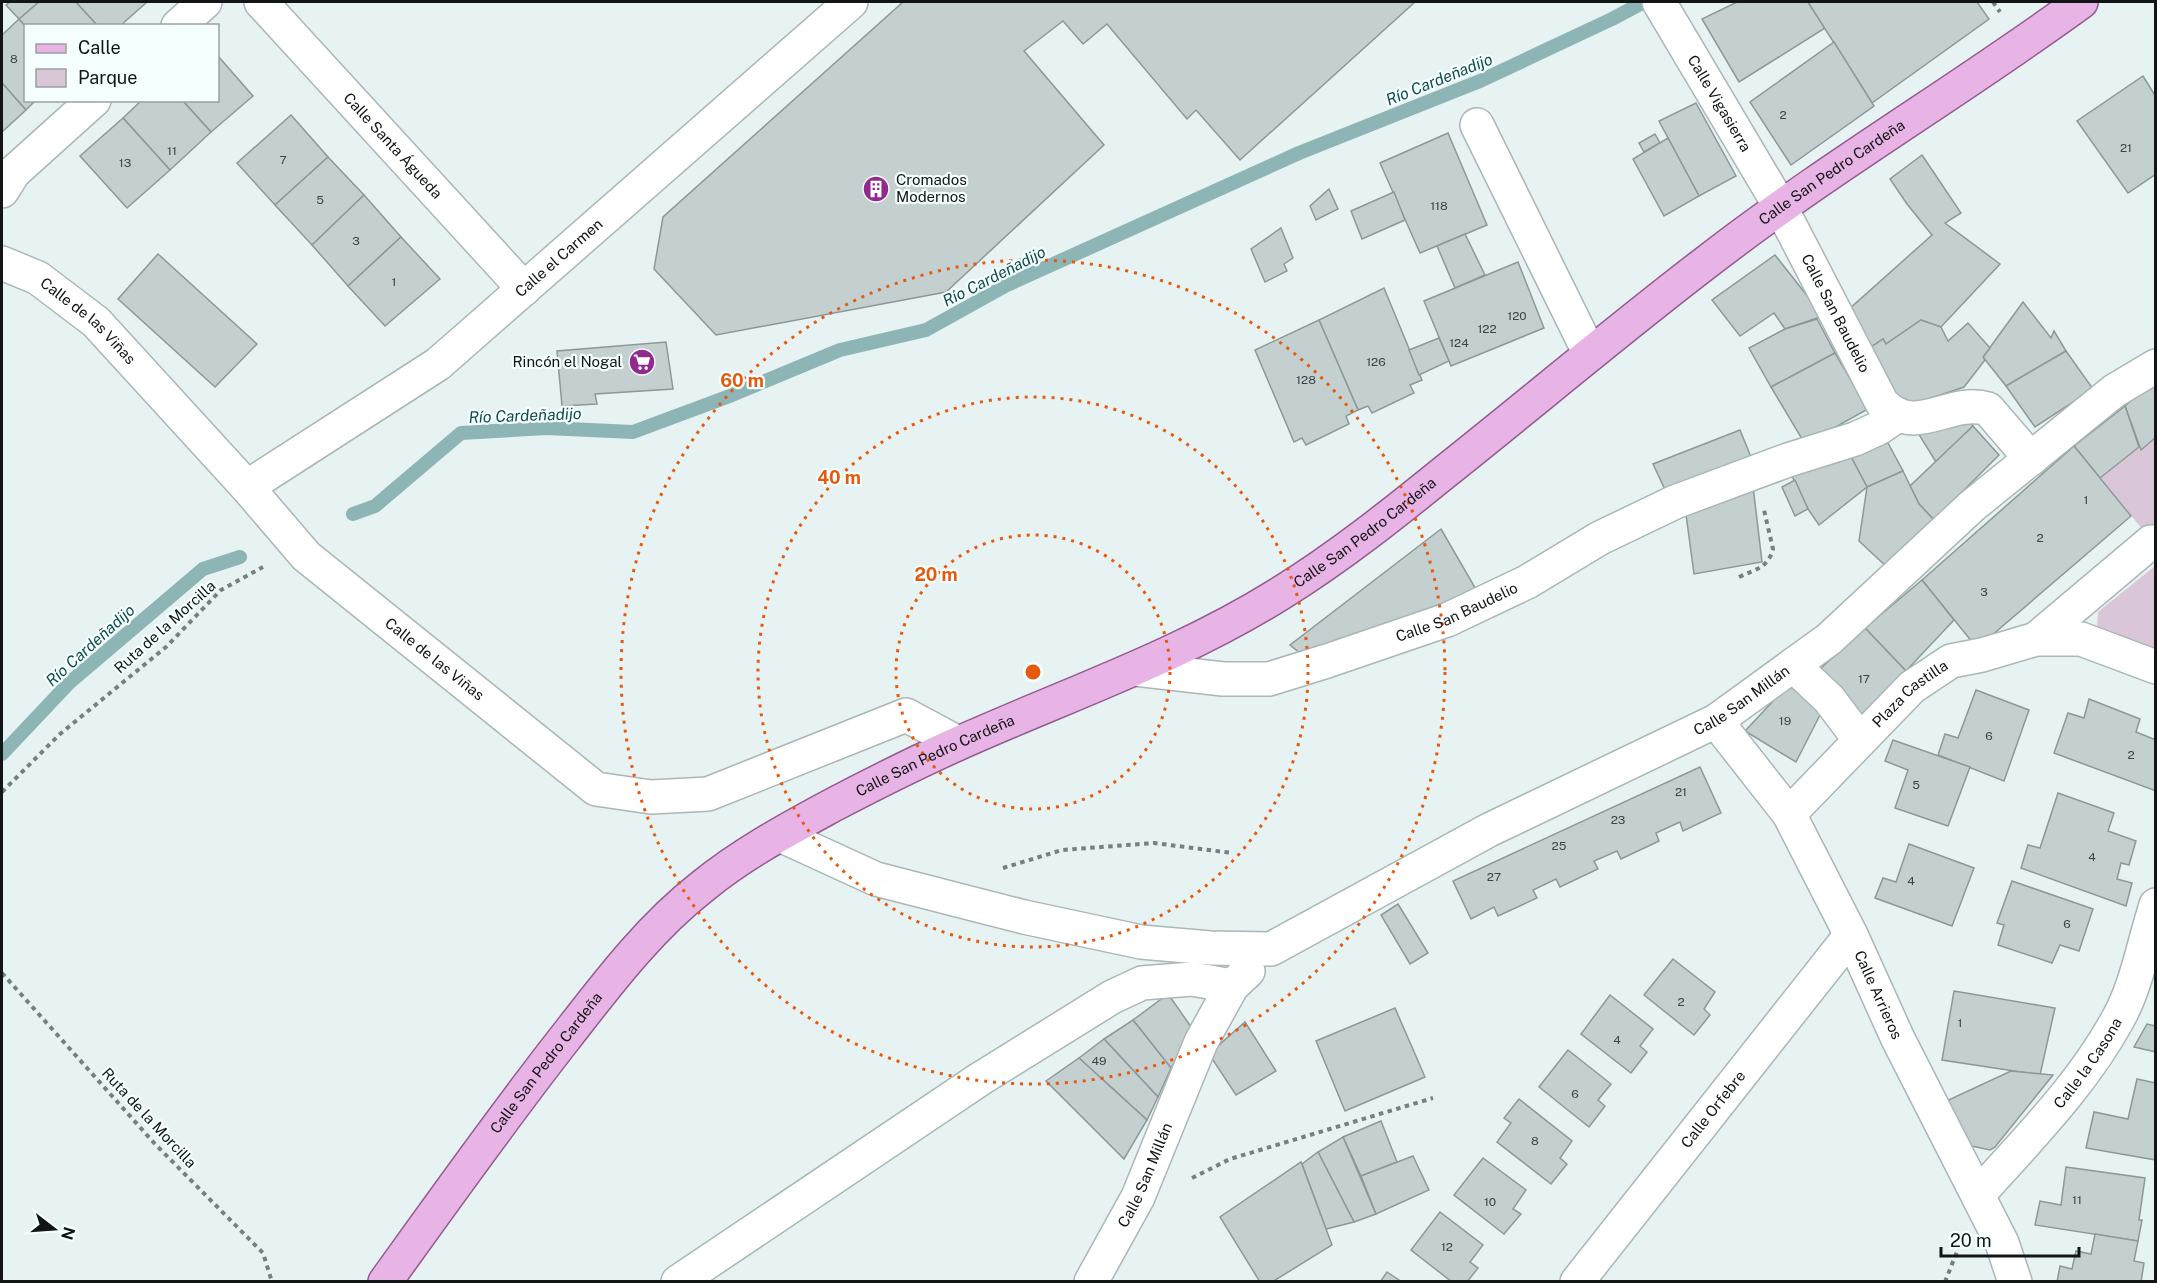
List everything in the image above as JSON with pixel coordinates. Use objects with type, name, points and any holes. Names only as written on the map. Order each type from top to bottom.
[{"type":"main road","name":"Calle San Pedro Cardeña","points":[[385,1281],[512,1106],[605,987],[661,922],[705,884],[780,834],[878,782],[958,743],[1136,669],[1229,624],[1283,592],[1418,494],[1590,354],[1780,206],[2023,44],[2081,2]]},
{"type":"street","points":[[180,24],[205,2]]},
{"type":"street","name":"Calle Santa Águeda","points":[[261,2],[524,289]]},
{"type":"street","name":"Calle el Carmen","points":[[247,487],[438,364],[851,2]]},
{"type":"street","name":"Calle Vigasierra","points":[[1659,3],[1780,206]]},
{"type":"street","points":[[2,191],[14,172],[92,102]]},
{"type":"street","points":[[1476,125],[1590,354]]},
{"type":"street","name":"Calle San Baudelio","points":[[1136,669],[1222,679],[1269,678],[1327,661],[1447,620],[1527,582],[1600,538],[1675,502],[1758,471],[1855,439],[1879,428],[1898,415],[1882,403],[1871,385],[1780,206]]},
{"type":"street","name":"Calle de las Viñas","points":[[2,263],[38,278],[96,322],[247,487],[306,556],[596,789],[651,797],[708,794],[906,715],[958,743]]},
{"type":"street","name":"Calle San Millán","points":[[1091,1281],[1137,1197],[1201,1042],[1232,986],[1272,949],[1489,830],[1716,721],[1829,639],[1972,506],[2114,391],[2156,366]]},
{"type":"street","points":[[1898,415],[1908,419],[1972,406],[1988,409],[2031,459]]},
{"type":"street","name":"Plaza Castilla","points":[[2036,639],[2151,542]]},
{"type":"street","name":"Plaza Castilla","points":[[1789,814],[1912,687],[1951,661],[1982,655],[2036,639],[2080,639],[2156,668]]},
{"type":"street","name":"Plaza Castilla","points":[[1793,665],[1829,699],[1860,740]]},
{"type":"street","name":"Calle Arrieros","points":[[1716,721],[1789,814],[1851,935],[1898,1039],[2002,1244],[2015,1281]]},
{"type":"street","name":"Calle San Millán","points":[[780,834],[876,879],[1024,917],[1141,942],[1210,948],[1272,949]]},
{"type":"street","name":"Calle la Casona","points":[[1978,1195],[2071,1090],[2118,1018],[2131,989],[2156,905]]},
{"type":"street","name":"Calle Orfebre","points":[[1577,1281],[1851,935]]},
{"type":"street","points":[[678,1281],[980,1079],[1112,997],[1142,983],[1192,979],[1232,986]]},
{"type":"path","points":[[1739,577],[1767,563],[1773,549],[1760,496],[1758,471]]},
{"type":"path","name":"Ruta de la Morcilla","points":[[2,792],[60,734],[166,647],[221,590],[273,562],[298,553],[306,556]]},
{"type":"path","points":[[995,871],[1062,850],[1154,843],[1232,853]]},
{"type":"path","name":"Ruta de la Morcilla","points":[[2,973],[155,1144],[263,1253],[272,1281]]},
{"type":"path","points":[[1185,1182],[1230,1159],[1432,1098]]},
{"type":"green space","points":[[2155,437],[2155,545],[2101,478],[2139,448],[2141,450]]},
{"type":"green space","points":[[2155,566],[2155,650],[2097,628],[2098,612]]},
{"type":"building","points":[[10,2],[39,2],[19,19],[6,5]]},
{"type":"building","points":[[39,2],[76,2],[96,24],[24,25],[19,19]]},
{"type":"building","points":[[76,2],[147,2],[122,24],[96,24]]},
{"type":"building","name":"Cromados Modernos","points":[[903,2],[1415,2],[1240,160],[1196,110],[1187,119],[1107,24],[1083,44],[1063,21],[1024,51],[1104,145],[946,292],[716,335],[654,269],[663,217]]},
{"type":"building","points":[[1737,2],[1808,2],[1825,28],[1739,82],[1702,19]]},
{"type":"building","points":[[1808,2],[1977,2],[1989,19],[1872,103]]},
{"type":"building","points":[[19,19],[24,25],[24,102],[34,102],[26,110],[2,83],[2,35]]},
{"type":"building","points":[[1834,42],[1874,106],[1791,165],[1750,102]]},
{"type":"building","points":[[219,57],[253,96],[211,132],[184,102],[219,102]]},
{"type":"building","points":[[2143,76],[2156,97],[2156,174],[2128,193],[2077,121]]},
{"type":"building","points":[[2,83],[26,110],[2,132]]},
{"type":"building","points":[[140,102],[184,102],[211,132],[170,170],[123,118]]},
{"type":"building","points":[[1696,103],[1736,176],[1699,196],[1659,121]]},
{"type":"building","points":[[291,115],[328,157],[275,205],[237,163]]},
{"type":"building","points":[[123,118],[170,170],[127,208],[80,156]]},
{"type":"building","points":[[1448,133],[1487,225],[1420,253],[1380,163]]},
{"type":"building","points":[[1655,134],[1660,143],[1644,152],[1639,143]]},
{"type":"building","points":[[1668,138],[1699,196],[1664,216],[1633,159]]},
{"type":"building","points":[[1922,155],[1961,213],[1945,223],[2000,264],[1941,327],[1921,320],[1886,344],[1883,339],[1868,349],[1847,311],[1932,235],[1890,179]]},
{"type":"building","points":[[328,157],[364,195],[312,245],[275,205]]},
{"type":"building","points":[[1329,189],[1338,209],[1316,220],[1310,206]]},
{"type":"building","points":[[1394,192],[1405,220],[1362,239],[1351,211]]},
{"type":"building","points":[[364,195],[401,237],[348,286],[312,245]]},
{"type":"building","points":[[1281,228],[1293,258],[1284,264],[1287,271],[1265,282],[1251,249]]},
{"type":"building","points":[[1465,234],[1485,275],[1455,288],[1437,246]]},
{"type":"building","points":[[401,237],[440,279],[385,326],[348,286]]},
{"type":"building","points":[[158,254],[257,344],[215,387],[118,299]]},
{"type":"building","points":[[1775,255],[1823,316],[1785,329],[1774,313],[1740,336],[1712,300]]},
{"type":"building","points":[[1518,262],[1544,328],[1451,366],[1424,301]]},
{"type":"building","points":[[1384,288],[1422,380],[1410,385],[1414,393],[1372,413],[1368,406],[1358,410],[1319,320]]},
{"type":"building","points":[[2023,302],[2051,338],[2054,331],[2066,351],[2006,386],[1983,357]]},
{"type":"building","points":[[1817,319],[1835,353],[1771,387],[1749,348],[1785,329]]},
{"type":"building","points":[[1319,320],[1358,410],[1346,416],[1349,424],[1306,445],[1302,438],[1294,442],[1255,350]]},
{"type":"building","points":[[1921,320],[1941,327],[1948,341],[1968,323],[1990,348],[1983,357],[1985,360],[1964,387],[1902,408],[1868,349],[1883,339],[1886,344]]},
{"type":"building","points":[[1439,338],[1449,361],[1419,375],[1409,350]]},
{"type":"building","points":[[666,342],[673,389],[595,394],[597,404],[562,406],[557,351]]},
{"type":"building","points":[[2066,351],[2093,389],[2035,427],[2006,386]]},
{"type":"building","points":[[1835,353],[1868,409],[1805,444],[1771,387]]},
{"type":"building","points":[[2156,379],[2156,437],[2141,450],[2125,406]]},
{"type":"building","points":[[2125,406],[2139,447],[2100,478],[2074,446]]},
{"type":"building","points":[[1964,417],[1973,426],[1936,462],[1918,433]]},
{"type":"building","points":[[1973,426],[1999,455],[1934,520],[1919,504],[1910,486]]},
{"type":"building","points":[[1740,430],[1751,457],[1667,494],[1653,464]]},
{"type":"building","points":[[1888,443],[1903,471],[1867,487],[1849,453]]},
{"type":"building","points":[[2074,446],[2131,516],[1977,648],[1922,580]]},
{"type":"building","points":[[1849,453],[1867,487],[1819,525],[1808,509],[1791,474]]},
{"type":"building","points":[[1903,471],[1919,504],[1934,520],[1889,569],[1859,541],[1867,487]]},
{"type":"building","points":[[1795,480],[1808,509],[1795,516],[1782,487]]},
{"type":"building","points":[[1753,486],[1762,562],[1694,574],[1685,507]]},
{"type":"building","points":[[1441,529],[1477,591],[1301,654],[1290,645]]},
{"type":"building","points":[[1922,580],[1954,620],[1906,671],[1865,628]]},
{"type":"building","points":[[1865,628],[1906,671],[1861,717],[1820,669]]},
{"type":"building","points":[[1788,685],[1822,711],[1796,762],[1745,731]]},
{"type":"building","points":[[1976,690],[2029,710],[2004,781],[1938,755],[1945,734],[1958,738]]},
{"type":"building","points":[[2089,699],[2140,719],[2136,732],[2156,740],[2156,791],[2054,753],[2068,713],[2084,718]]},
{"type":"building","points":[[1893,740],[1970,767],[1948,826],[1895,808],[1908,770],[1885,761]]},
{"type":"building","points":[[1700,767],[1721,813],[1683,831],[1680,822],[1656,833],[1659,841],[1621,859],[1617,851],[1594,861],[1598,869],[1560,887],[1556,879],[1533,890],[1537,898],[1498,916],[1494,907],[1471,919],[1453,881]]},
{"type":"building","points":[[2058,793],[2114,813],[2108,831],[2136,841],[2129,865],[2121,863],[2117,879],[2132,883],[2126,906],[2021,868],[2028,845],[2040,848]]},
{"type":"building","points":[[1909,844],[1974,868],[1952,926],[1875,898],[1883,878],[1896,882]]},
{"type":"building","points":[[2012,881],[2093,909],[2079,951],[2060,945],[2052,963],[1998,945],[2004,925],[1997,923]]},
{"type":"building","points":[[1398,904],[1428,953],[1410,964],[1381,915]]},
{"type":"building","points":[[1673,959],[1715,992],[1704,1009],[1710,1015],[1694,1035],[1644,995]]},
{"type":"building","points":[[1954,991],[2055,1008],[2040,1075],[1942,1060]]},
{"type":"building","points":[[1168,994],[1194,1031],[1171,1068],[1133,1020]]},
{"type":"building","points":[[1610,995],[1653,1029],[1640,1046],[1647,1052],[1631,1073],[1581,1034]]},
{"type":"building","points":[[1395,1008],[1425,1077],[1345,1111],[1316,1041]]},
{"type":"building","points":[[1133,1020],[1171,1068],[1158,1097],[1104,1039]]},
{"type":"building","points":[[1245,1022],[1276,1071],[1236,1095],[1209,1054]]},
{"type":"building","points":[[2147,1024],[2155,1026],[2156,1024],[2156,1052],[2134,1047]]},
{"type":"building","points":[[1104,1039],[1158,1097],[1147,1120],[1079,1058]]},
{"type":"building","points":[[1568,1050],[1611,1084],[1598,1100],[1605,1106],[1589,1127],[1539,1087]]},
{"type":"building","points":[[1079,1058],[1147,1120],[1124,1159],[1046,1081]]},
{"type":"building","points":[[2011,1071],[2053,1075],[1995,1147],[1990,1150],[1967,1145],[1942,1103]]},
{"type":"building","points":[[2137,1079],[2156,1083],[2156,1160],[2086,1148],[2094,1112],[2128,1119]]},
{"type":"building","points":[[1519,1099],[1572,1141],[1560,1158],[1567,1164],[1551,1184],[1497,1142],[1511,1123],[1504,1118]]},
{"type":"building","points":[[1381,1121],[1397,1162],[1361,1176],[1343,1137]]},
{"type":"building","points":[[1343,1137],[1376,1214],[1354,1222],[1318,1152]]},
{"type":"building","points":[[1318,1152],[1354,1222],[1326,1229],[1302,1164]]},
{"type":"building","points":[[1413,1156],[1429,1190],[1376,1214],[1361,1176]]},
{"type":"building","points":[[1483,1158],[1526,1190],[1513,1209],[1521,1214],[1504,1234],[1454,1195]]},
{"type":"building","points":[[1301,1162],[1332,1245],[1272,1282],[1260,1282],[1220,1217]]},
{"type":"building","points":[[2066,1167],[2145,1178],[2138,1241],[2035,1225],[2040,1201],[2061,1205]]},
{"type":"building","points":[[1440,1212],[1483,1245],[1470,1262],[1478,1268],[1467,1282],[1452,1282],[1411,1250]]},
{"type":"building","points":[[2095,1234],[2138,1241],[2134,1261],[2144,1263],[2141,1282],[2057,1282],[2060,1266],[2072,1269],[2076,1251],[2091,1254]]},
{"type":"building","points":[[1387,1272],[1402,1282],[1380,1282]]},
{"type":"waterway","name":"Río Cardeñadijo","points":[[353,514],[375,506],[461,433],[546,428],[633,432],[727,397],[840,350],[926,330],[1007,285],[1299,153],[1480,81],[1644,2]]},
{"type":"waterway","name":"Río Cardeñadijo","points":[[2,754],[69,683],[203,569],[240,557]]},
{"type":"place","name":"Cromados Modernos","points":[[876,189]]},
{"type":"place","name":"Rincón el Nogal","points":[[642,362]]}]
